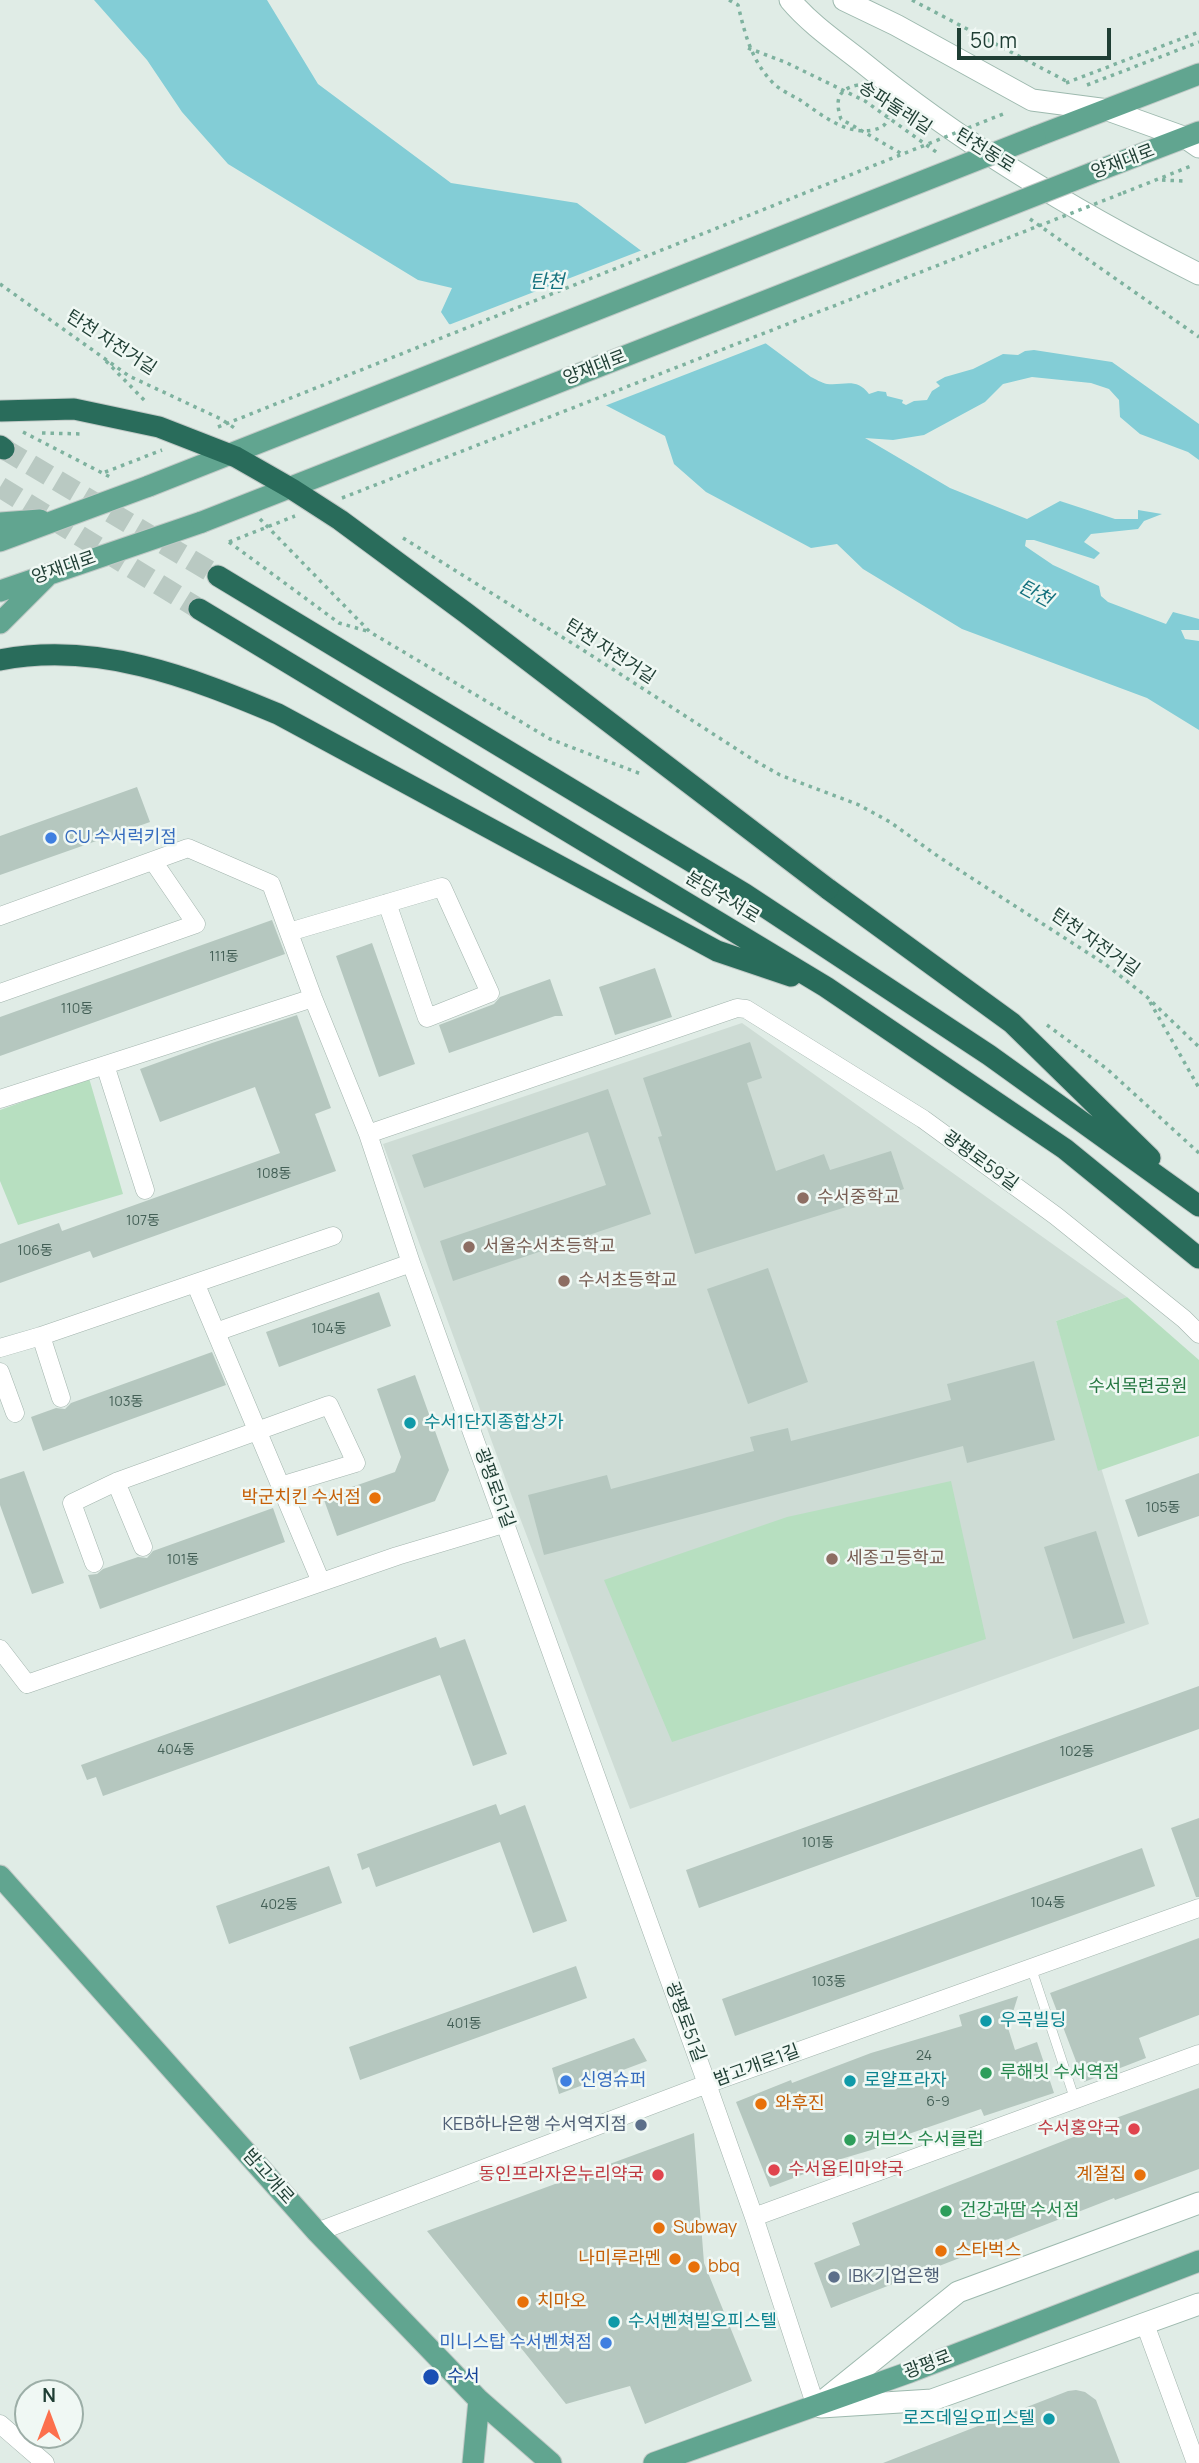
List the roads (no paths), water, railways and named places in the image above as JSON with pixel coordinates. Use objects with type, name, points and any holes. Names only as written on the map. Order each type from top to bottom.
[{"type":"highway","points":[[0,411],[74,409],[159,427],[236,457],[340,520],[828,889],[1012,1023],[1199,1206]]},
{"type":"highway","name":"분당수서로","points":[[218,576],[745,894],[989,1055],[1199,1206]]},
{"type":"highway","name":"분당수서로","points":[[199,609],[826,987],[1065,1149],[1199,1258]]},
{"type":"highway","points":[[0,660],[44,655],[85,656],[136,663],[210,685],[278,714],[717,951],[826,987]]},
{"type":"main road","points":[[0,541],[141,489],[1199,74]]},
{"type":"main road","name":"양재대로","points":[[0,591],[202,522],[1092,173],[1195,139]]},
{"type":"main road","points":[[0,523],[66,518]]},
{"type":"main road","points":[[0,623],[50,573]]},
{"type":"main road","name":"밤고개로","points":[[0,1876],[317,2232],[479,2400],[551,2463]]},
{"type":"main road","name":"광평로","points":[[654,2463],[816,2407],[1199,2261]]},
{"type":"main road","points":[[473,2463],[479,2400]]},
{"type":"main road","points":[[715,2463],[725,2438]]},
{"type":"street","name":"탄천동로","points":[[790,0],[862,62],[946,127],[1103,223],[1199,274]]},
{"type":"street","points":[[844,0],[896,24],[1032,100],[1108,110]]},
{"type":"street","name":"양재대로","points":[[1108,110],[1195,139]]},
{"type":"street","name":"광평로51길","points":[[0,916],[188,848],[271,884],[368,1135],[411,1263],[507,1522],[754,2217],[816,2407]]},
{"type":"street","points":[[0,993],[196,924],[153,861]]},
{"type":"street","points":[[289,932],[387,903],[442,887],[490,993],[427,1018],[387,903]]},
{"type":"street","points":[[0,1098],[313,998]]},
{"type":"street","name":"광평로59길","points":[[368,1135],[737,1008],[746,1009],[923,1119],[1056,1216],[1199,1334]]},
{"type":"street","points":[[105,1065],[145,1190]]},
{"type":"street","points":[[0,1348],[196,1285],[333,1236]]},
{"type":"street","points":[[216,1332],[411,1263]]},
{"type":"street","points":[[196,1285],[321,1582]]},
{"type":"street","points":[[41,1336],[61,1398]]},
{"type":"street","points":[[0,1372],[15,1413]]},
{"type":"street","points":[[94,1563],[72,1503],[116,1482],[329,1405],[356,1464],[280,1486]]},
{"type":"street","points":[[116,1482],[144,1547]]},
{"type":"street","points":[[0,1649],[27,1684],[321,1582],[507,1522]]},
{"type":"street","name":"밤고개로1길","points":[[317,2232],[707,2084],[1199,1908]]},
{"type":"street","points":[[754,2217],[1199,2054]]},
{"type":"street","points":[[816,2407],[958,2292],[1199,2203]]},
{"type":"street","points":[[816,2407],[932,2400],[1199,2304]]},
{"type":"street","points":[[1145,2324],[1196,2463]]},
{"type":"street","points":[[0,2424],[44,2463]]},
{"type":"lane","points":[[1031,1967],[1075,2100]]},
{"type":"water","name":"탄천","points":[[94,0],[267,0],[318,84],[451,183],[577,203],[811,377],[823,383],[850,383],[869,394],[886,392],[887,396],[903,400],[902,403],[906,405],[927,400],[932,391],[940,386],[936,382],[945,377],[973,369],[1003,354],[1018,355],[1034,350],[1112,362],[1199,424],[1199,460],[1188,452],[1140,434],[1120,417],[1119,400],[1109,389],[1091,383],[1032,377],[1003,384],[985,402],[924,435],[893,440],[865,438],[950,488],[1027,519],[1060,501],[1115,519],[1138,519],[1138,510],[1162,514],[1144,521],[1138,529],[1091,534],[1084,542],[1100,553],[1094,559],[1034,540],[1026,540],[1025,546],[1053,565],[1099,586],[1101,596],[1108,602],[1166,624],[1173,612],[1199,619],[1199,630],[1181,630],[1185,639],[1199,641],[1199,730],[1147,698],[962,629],[863,569],[837,544],[811,548],[706,492],[674,464],[665,436],[449,324],[441,312],[452,288],[418,280],[228,164],[182,112],[147,60]]},
{"type":"tunnel","points":[[4,449],[218,576]]},
{"type":"tunnel","points":[[0,487],[199,609]]},
{"type":"place","name":"CU 수서럭키점","points":[[51,838]]},
{"type":"place","name":"수서중학교","points":[[803,1198]]},
{"type":"place","name":"서울수서초등학교","points":[[469,1247]]},
{"type":"place","name":"수서초등학교","points":[[564,1281]]},
{"type":"place","name":"수서1단지종합상가","points":[[410,1423]]},
{"type":"place","name":"박군치킨 수서점","points":[[375,1498]]},
{"type":"place","name":"세종고등학교","points":[[832,1559]]},
{"type":"place","name":"우곡빌딩","points":[[986,2021]]},
{"type":"place","name":"루해빗 수서역점","points":[[986,2073]]},
{"type":"place","name":"신영슈퍼","points":[[566,2081]]},
{"type":"place","name":"로얄프라자","points":[[850,2081]]},
{"type":"place","name":"와후진","points":[[761,2104]]},
{"type":"place","name":"KEB하나은행 수서역지점","points":[[641,2125]]},
{"type":"place","name":"수서홍약국","points":[[1134,2129]]},
{"type":"place","name":"커브스 수서클럽","points":[[850,2140]]},
{"type":"place","name":"수서옵티마약국","points":[[774,2170]]},
{"type":"place","name":"동인프라자온누리약국","points":[[658,2175]]},
{"type":"place","name":"계절집","points":[[1140,2175]]},
{"type":"place","name":"건강과땀 수서점","points":[[946,2211]]},
{"type":"place","name":"Subway","points":[[659,2228]]},
{"type":"place","name":"스타벅스","points":[[941,2251]]},
{"type":"place","name":"나미루라멘","points":[[675,2259]]},
{"type":"place","name":"bbq","points":[[694,2267]]},
{"type":"place","name":"IBK기업은행","points":[[834,2277]]},
{"type":"place","name":"치마오","points":[[523,2302]]},
{"type":"place","name":"수서벤쳐빌오피스텔","points":[[614,2322]]},
{"type":"place","name":"미니스탑 수서벤쳐점","points":[[606,2343]]},
{"type":"place","name":"수서","points":[[431,2377]]},
{"type":"place","name":"로즈데일오피스텔","points":[[1049,2419]]},
{"type":"park label","name":"수서목련공원","points":[[1138,1387]]}]
